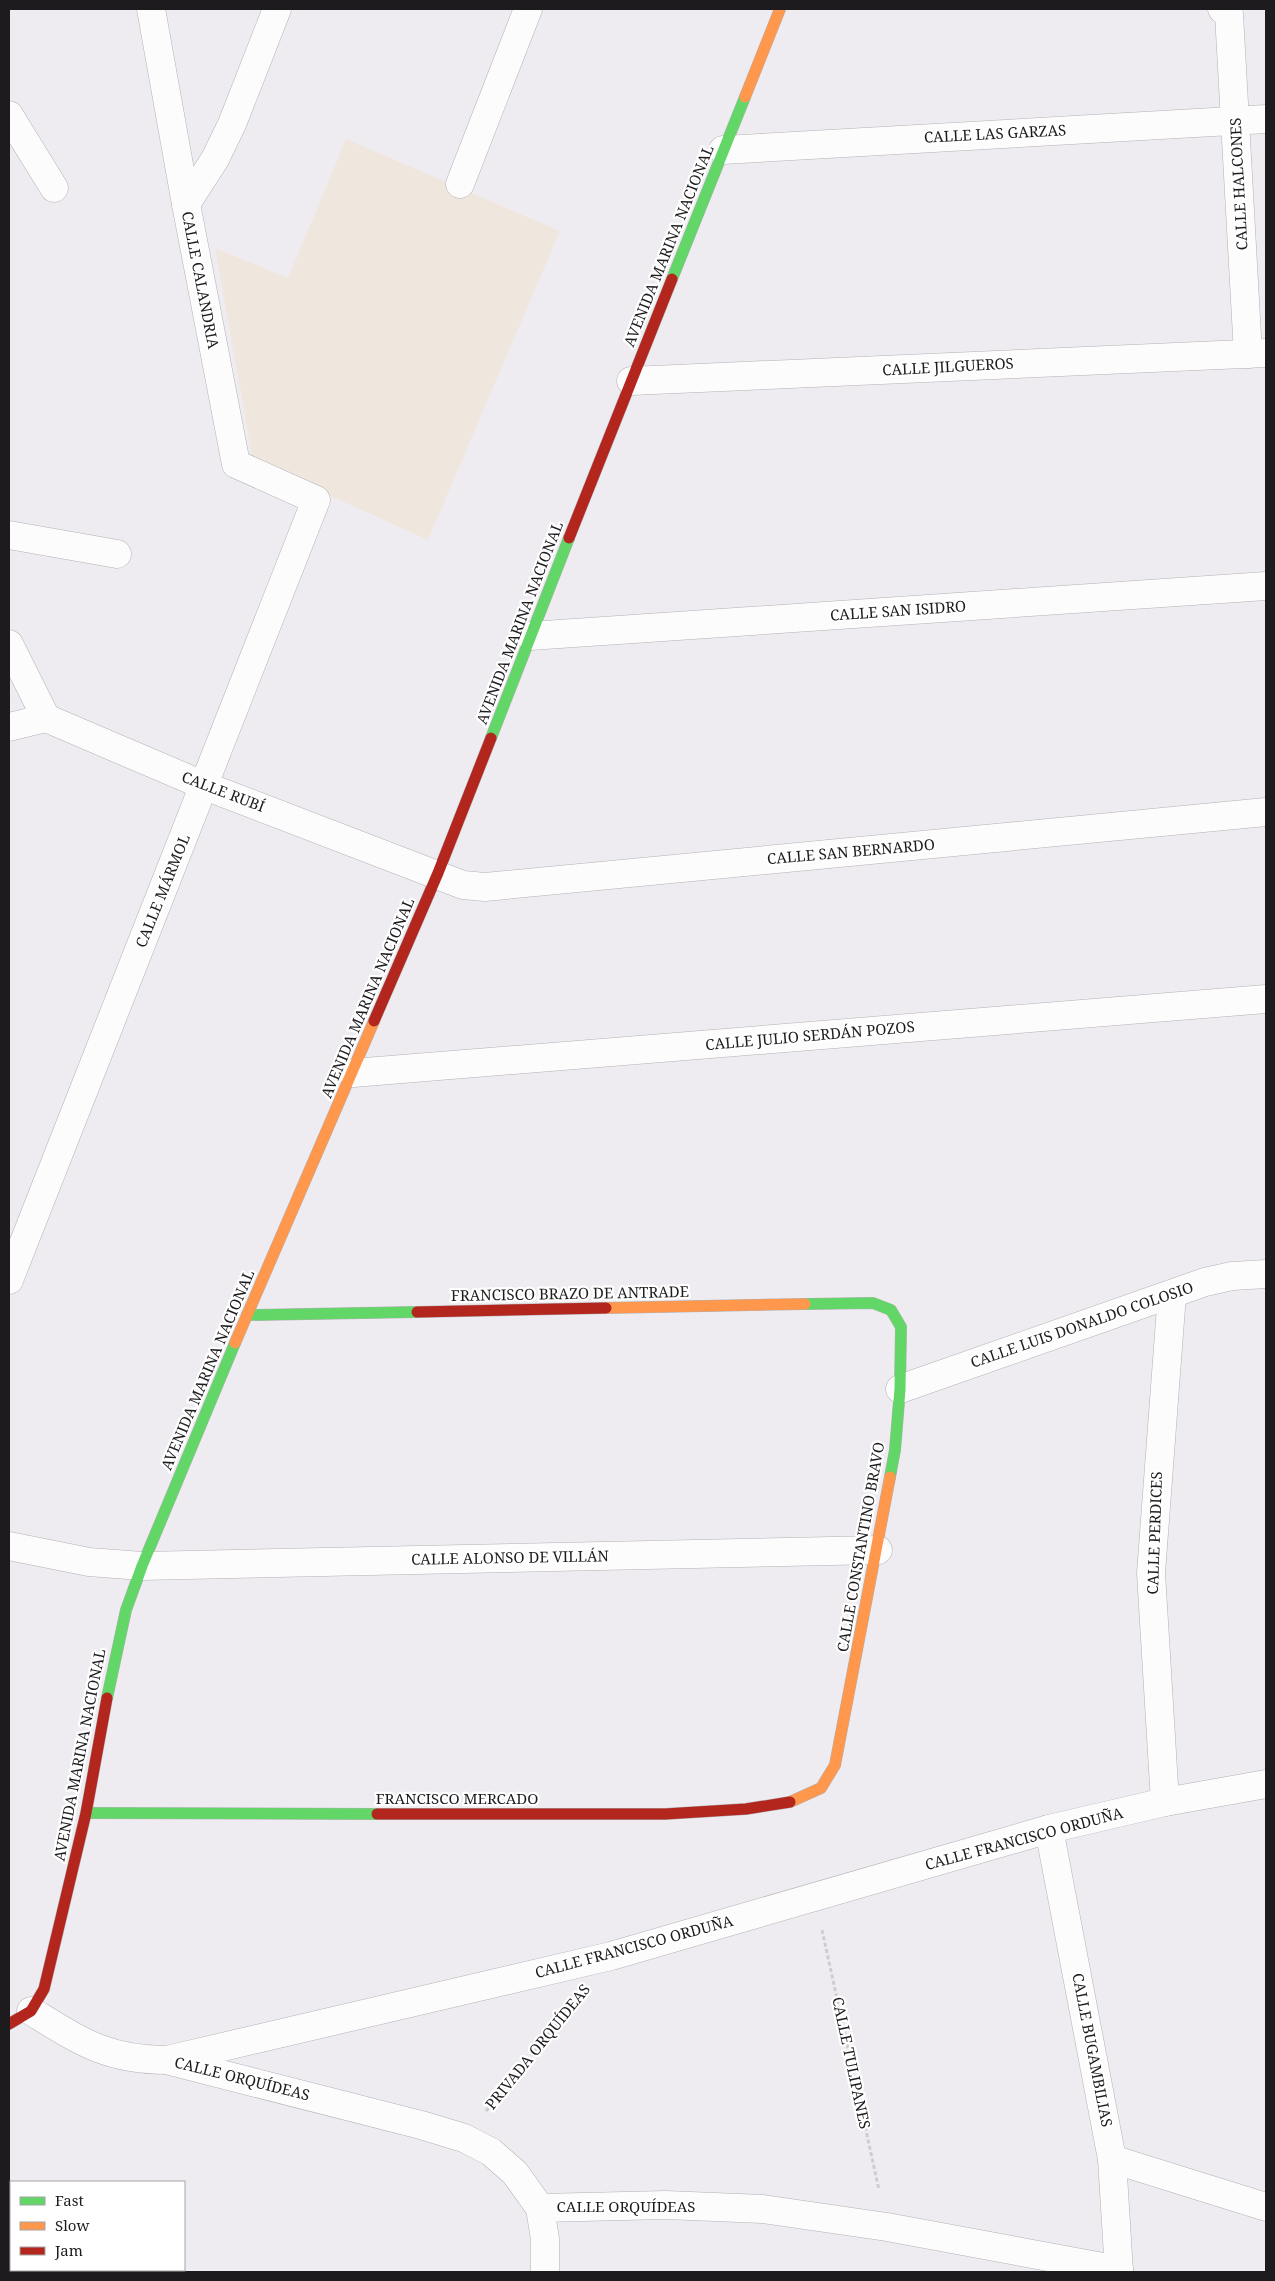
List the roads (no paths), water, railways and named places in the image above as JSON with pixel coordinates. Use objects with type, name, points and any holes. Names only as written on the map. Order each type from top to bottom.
[{"type":"street","name":"CALLE CALANDRIA","points":[[151,9],[236,464],[316,500]]},
{"type":"street","points":[[186,204],[215,159],[232,124],[277,9]]},
{"type":"street","points":[[460,184],[528,9]]},
{"type":"street","name":"AVENIDA MARINA NACIONAL","points":[[20,2017],[44,1989],[86,1813],[116,1650],[126,1610],[142,1566],[247,1315],[438,873],[530,636],[780,9]]},
{"type":"street","name":"CALLE HALCONES","points":[[1226,11],[1257,353]]},
{"type":"street","points":[[9,114],[54,188]]},
{"type":"street","name":"CALLE LAS GARZAS","points":[[723,150],[1266,119]]},
{"type":"street","name":"CALLE JILGUEROS","points":[[631,381],[1257,353]]},
{"type":"street","name":"CALLE MÁRMOL","points":[[9,1280],[316,500]]},
{"type":"street","points":[[9,535],[116,554]]},
{"type":"street","name":"CALLE SAN ISIDRO","points":[[530,636],[1266,586]]},
{"type":"street","points":[[9,644],[46,718],[9,727]]},
{"type":"street","name":"CALLE RUBÍ","points":[[46,718],[204,786],[438,873]]},
{"type":"street","name":"CALLE SAN BERNARDO","points":[[438,873],[463,884],[485,887],[1266,812]]},
{"type":"street","name":"CALLE JULIO SERDÁN POZOS","points":[[353,1073],[1266,999]]},
{"type":"street","name":"CALLE LUIS DONALDO COLOSIO","points":[[900,1389],[1205,1282],[1232,1276],[1266,1274]]},
{"type":"street","name":"CALLE PERDICES","points":[[1165,1802],[1151,1573],[1172,1294]]},
{"type":"street","name":"FRANCISCO BRAZO DE ANTRADE","points":[[247,1315],[873,1303],[891,1310]]},
{"type":"street","name":"CALLE CONSTANTINO BRAVO","points":[[823,1787],[836,1765],[878,1550],[895,1450],[900,1389],[901,1327],[891,1310]]},
{"type":"street","name":"CALLE ALONSO DE VILLÁN","points":[[9,1546],[89,1562],[142,1566],[878,1550]]},
{"type":"street","name":"CALLE FRANCISCO ORDUÑA","points":[[20,2017],[84,2044],[140,2060],[167,2060],[611,1956],[1049,1829],[1165,1802],[1266,1784]]},
{"type":"street","name":"FRANCISCO MERCADO","points":[[86,1813],[666,1814],[748,1809],[802,1799],[823,1787]]},
{"type":"street","name":"CALLE BUGAMBILIAS","points":[[1049,1829],[1112,2159],[1119,2271]]},
{"type":"street","name":"CALLE ORQUÍDEAS","points":[[167,2060],[421,2125],[464,2138],[491,2152],[515,2173],[540,2208],[666,2204],[763,2209],[887,2227],[1119,2271]]},
{"type":"street","points":[[1112,2159],[1266,2207]]},
{"type":"street","points":[[540,2208],[546,2239],[545,2272]]}]
